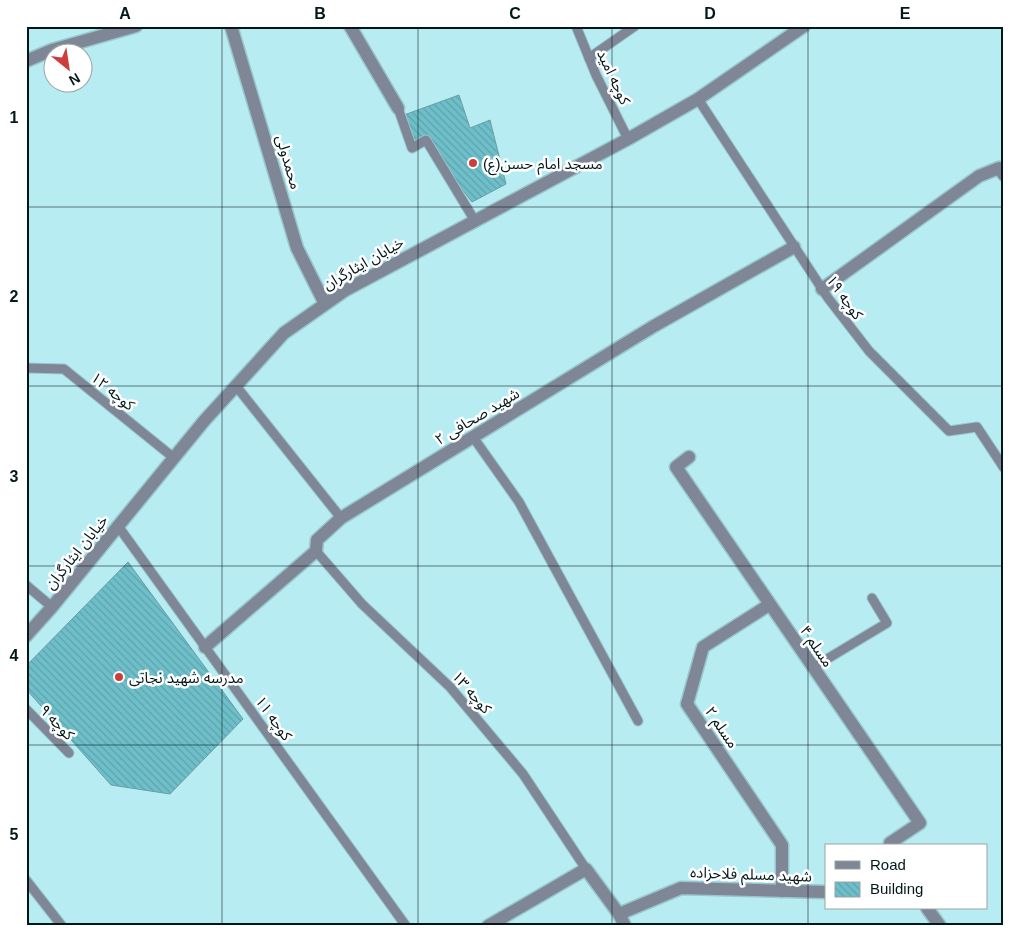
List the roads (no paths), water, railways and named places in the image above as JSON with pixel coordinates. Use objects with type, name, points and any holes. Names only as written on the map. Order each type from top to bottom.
[{"type":"street","points":[[26,61],[52,50],[136,26]]},
{"type":"street","name":"محمدولی","points":[[231,26],[297,248],[325,304]]},
{"type":"street","points":[[350,26],[398,108]]},
{"type":"street","name":"خیابان ایثارگران","points":[[26,636],[174,458],[284,333],[344,291],[698,100],[804,26]]},
{"type":"street","points":[[822,289],[980,176],[1002,170]]},
{"type":"street","name":"شهید صحافی ۲","points":[[205,647],[316,551],[316,540],[341,518],[654,326],[794,248]]},
{"type":"street","name":"مسلم ۴","points":[[689,457],[676,467],[812,668],[920,822],[890,844]]},
{"type":"street","name":"مسلم ۲","points":[[769,605],[702,647],[687,704],[782,845],[782,891]]},
{"type":"street","points":[[488,926],[586,869],[622,920]]},
{"type":"street","name":"شهید مسلم فلاحزاده","points":[[622,920],[680,888],[825,892]]},
{"type":"street","points":[[928,910],[940,926]]},
{"type":"lane","name":"کوچه امید","points":[[576,26],[589,58],[628,139]]},
{"type":"lane","points":[[589,58],[635,26]]},
{"type":"lane","name":"کوچه ۱۹","points":[[698,100],[794,248],[869,351],[950,431],[977,427],[1004,468]]},
{"type":"lane","points":[[398,108],[412,148],[426,140],[475,221]]},
{"type":"lane","name":"کوچه ۱۲","points":[[26,368],[64,369],[174,458]]},
{"type":"lane","points":[[236,386],[341,518]]},
{"type":"lane","points":[[473,437],[519,502],[638,721]]},
{"type":"lane","name":"کوچه ۱۱","points":[[118,526],[406,926]]},
{"type":"lane","name":"کوچه ۱۳","points":[[316,551],[362,604],[450,687],[523,774],[586,869]]},
{"type":"lane","points":[[26,585],[52,607]]},
{"type":"lane","points":[[812,668],[887,623],[872,598]]},
{"type":"lane","name":"کوچه ۹","points":[[26,710],[69,753]]},
{"type":"lane","points":[[26,880],[62,926]]},
{"type":"place","name":"مسجد امام حسن(ع)","points":[[473,163]]},
{"type":"place","name":"مدرسه شهید نجاتی","points":[[119,677]]}]
